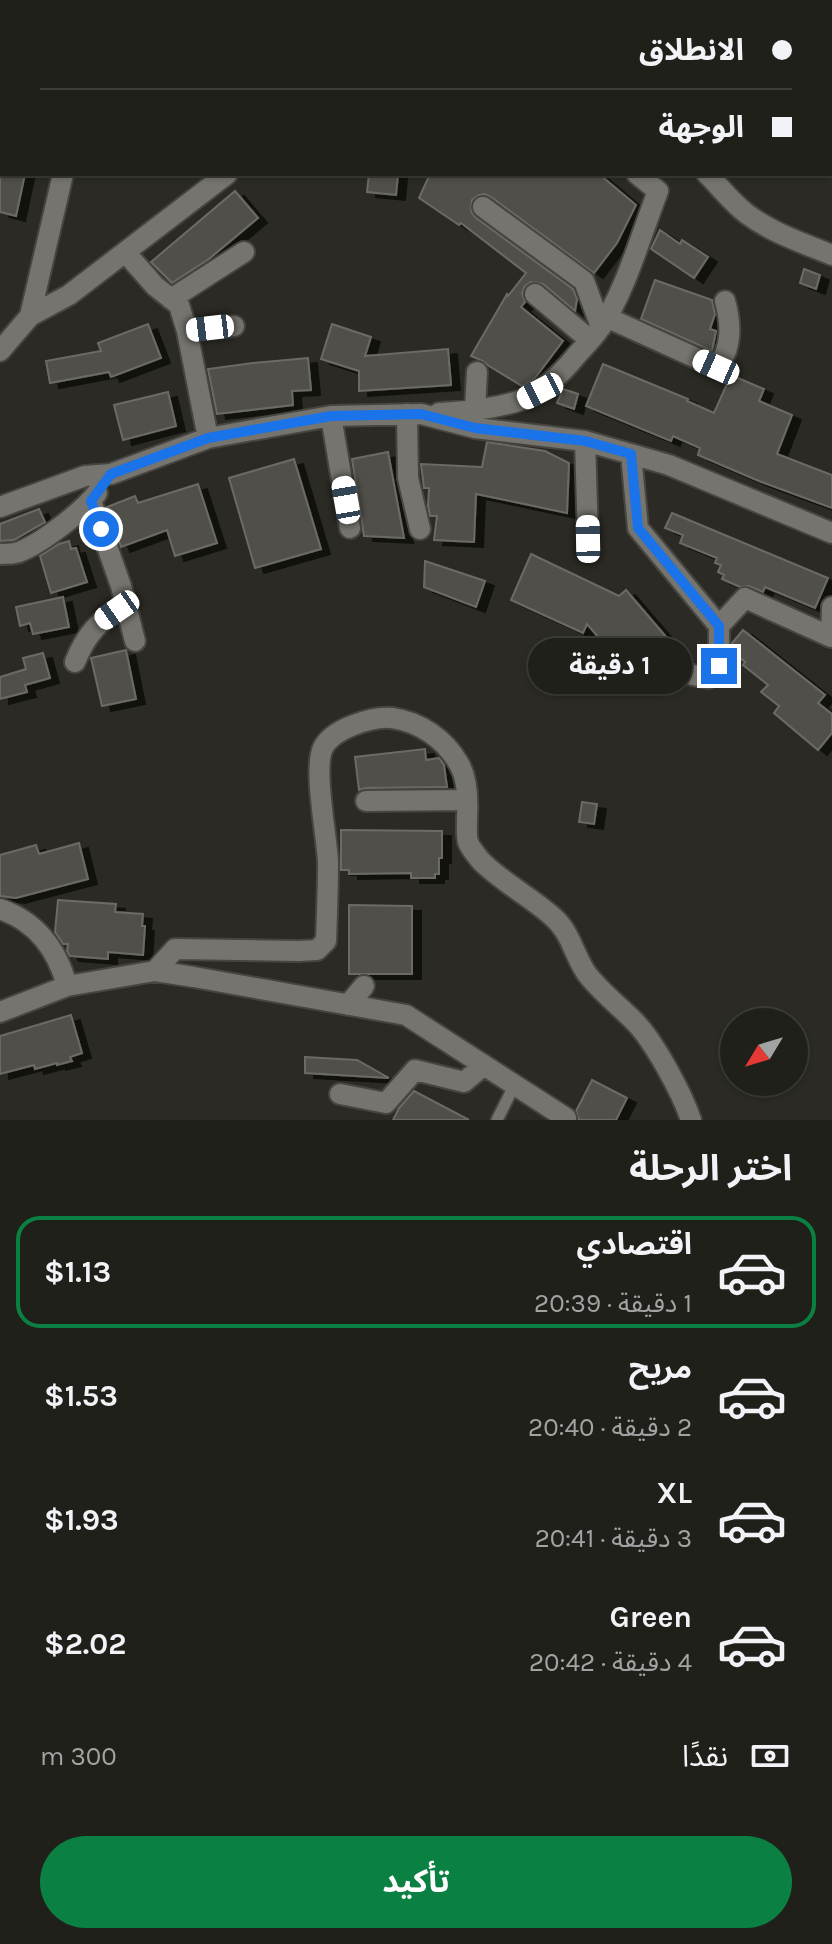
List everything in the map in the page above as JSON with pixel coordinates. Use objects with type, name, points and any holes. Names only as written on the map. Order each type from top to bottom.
[{"type":"street","points":[[30,316],[63,176]]},
{"type":"street","points":[[0,351],[30,316],[69,295],[224,176]]},
{"type":"street","points":[[639,176],[658,191]]},
{"type":"street","points":[[0,507],[85,476],[111,474],[208,438],[331,416],[475,410],[523,399],[540,391],[565,370],[599,328],[632,262],[658,191],[669,176]]},
{"type":"street","points":[[709,176],[743,212],[759,223],[832,255]]},
{"type":"street","points":[[483,207],[584,281],[599,328]]},
{"type":"street","points":[[125,252],[155,286],[179,305],[208,438]]},
{"type":"street","points":[[171,299],[244,252]]},
{"type":"street","points":[[535,294],[599,328],[716,367],[722,361],[728,343],[730,316],[725,301]]},
{"type":"street","points":[[187,331],[234,326]]},
{"type":"street","points":[[475,410],[477,372]]},
{"type":"street","points":[[414,414],[475,428],[585,441],[631,454],[669,465],[832,533]]},
{"type":"street","points":[[414,414],[408,478],[420,529]]},
{"type":"street","points":[[331,416],[350,528]]},
{"type":"street","points":[[585,441],[588,539]]},
{"type":"street","points":[[631,454],[638,528],[719,626],[719,666],[708,678],[683,673]]},
{"type":"street","points":[[0,554],[17,553],[46,537],[91,501],[111,474]]},
{"type":"street","points":[[91,501],[121,586],[135,641]]},
{"type":"street","points":[[719,626],[745,598],[831,637],[832,607]]},
{"type":"street","points":[[75,662],[82,644],[97,625],[126,606]]},
{"type":"street","points":[[155,971],[175,949],[317,950],[326,941],[328,863],[320,787],[323,747],[336,733],[350,725],[388,717],[410,722],[427,730],[446,746],[461,766],[466,787],[468,844],[481,860],[556,919],[569,937],[585,971],[636,1023],[650,1043],[691,1120]]},
{"type":"street","points":[[366,801],[467,800]]},
{"type":"street","points":[[0,909],[16,914],[40,934],[61,965],[67,986]]},
{"type":"street","points":[[0,1012],[67,986],[155,971],[406,1015],[566,1118]]},
{"type":"street","points":[[348,1005],[364,986]]},
{"type":"street","points":[[340,1094],[386,1103],[415,1070],[464,1082],[484,1065]]},
{"type":"lane","points":[[497,1120],[515,1084]]},
{"type":"building","points":[[0,176],[25,176],[16,216],[0,212]]},
{"type":"building","points":[[369,176],[398,176],[396,195],[367,192]]},
{"type":"building","points":[[429,176],[601,176],[636,205],[617,243],[594,273],[491,197],[485,194],[472,200],[471,211],[475,217],[573,289],[577,299],[575,311],[543,284],[531,282],[525,286],[522,293],[525,302],[521,307],[563,341],[535,378],[522,386],[471,356],[507,294],[526,273],[461,223],[459,225],[419,198]]},
{"type":"building","points":[[235,191],[258,218],[209,259],[172,283],[151,262]]},
{"type":"building","points":[[660,230],[708,257],[694,278],[651,249]]},
{"type":"building","points":[[804,269],[820,275],[816,289],[800,283]]},
{"type":"building","points":[[655,280],[712,300],[715,314],[710,329],[716,331],[712,351],[641,319]]},
{"type":"building","points":[[148,324],[161,358],[111,377],[109,372],[50,383],[46,361],[101,351],[98,343]]},
{"type":"building","points":[[332,324],[371,337],[365,356],[448,349],[451,385],[359,391],[359,371],[321,359]]},
{"type":"building","points":[[308,358],[311,390],[292,391],[293,405],[217,414],[208,369]]},
{"type":"building","points":[[603,364],[714,413],[731,375],[764,389],[759,401],[792,415],[777,454],[832,475],[832,508],[698,455],[700,448],[673,436],[671,441],[586,406]]},
{"type":"building","points":[[563,389],[578,394],[574,409],[557,403]]},
{"type":"building","points":[[168,392],[176,426],[123,440],[114,405]]},
{"type":"building","points":[[487,442],[545,451],[569,463],[567,513],[476,494],[474,542],[434,540],[437,516],[430,516],[429,488],[424,488],[421,464],[482,467]]},
{"type":"building","points":[[388,452],[404,538],[364,536],[352,459]]},
{"type":"building","points":[[294,459],[321,549],[255,568],[229,478]]},
{"type":"building","points":[[198,484],[217,543],[175,556],[167,530],[121,547],[107,507],[135,496],[138,503]]},
{"type":"building","points":[[39,509],[45,522],[14,540],[0,541],[0,524]]},
{"type":"building","points":[[672,513],[828,578],[815,608],[765,587],[763,592],[722,579],[724,575],[718,572],[721,565],[715,563],[717,558],[680,543],[683,535],[665,528]]},
{"type":"building","points":[[69,541],[71,549],[76,548],[87,582],[51,593],[40,556]]},
{"type":"building","points":[[531,554],[619,596],[626,590],[686,660],[674,664],[670,670],[671,677],[667,680],[664,676],[660,679],[655,673],[651,676],[644,668],[633,677],[587,624],[583,633],[511,600]]},
{"type":"building","points":[[425,561],[485,581],[476,607],[424,587]]},
{"type":"building","points":[[63,597],[69,627],[33,634],[30,623],[20,626],[16,607]]},
{"type":"building","points":[[743,630],[825,695],[818,703],[832,714],[832,733],[818,750],[774,713],[779,706],[761,692],[768,685],[743,665],[745,662],[732,651],[732,643]]},
{"type":"building","points":[[126,650],[136,699],[102,706],[91,658]]},
{"type":"building","points":[[43,653],[50,678],[25,685],[27,692],[0,699],[0,677],[26,669],[23,658]]},
{"type":"building","points":[[425,749],[426,760],[439,758],[444,765],[447,787],[359,790],[355,757]]},
{"type":"building","points":[[582,802],[597,804],[594,824],[579,822]]},
{"type":"building","points":[[341,830],[442,831],[439,874],[435,874],[435,878],[411,878],[411,873],[349,874],[349,870],[341,870]]},
{"type":"building","points":[[79,843],[88,879],[16,898],[0,896],[0,855],[36,845],[39,854]]},
{"type":"building","points":[[58,900],[116,904],[115,912],[143,914],[143,955],[108,952],[108,959],[70,956],[68,944],[63,944],[55,932]]},
{"type":"building","points":[[349,905],[412,906],[412,974],[349,974]]},
{"type":"building","points":[[71,1015],[82,1053],[70,1057],[72,1061],[57,1065],[35,1069],[34,1065],[0,1074],[0,1036]]},
{"type":"building","points":[[305,1057],[357,1060],[389,1078],[305,1073]]},
{"type":"building","points":[[592,1080],[627,1098],[616,1120],[579,1120],[576,1111]]},
{"type":"building","points":[[414,1091],[469,1120],[393,1120]]},
{"type":"route","points":[[101,529],[91,501],[111,474],[208,438],[331,416],[421,414],[475,428],[585,441],[631,454],[638,528],[719,626],[719,666]]}]
